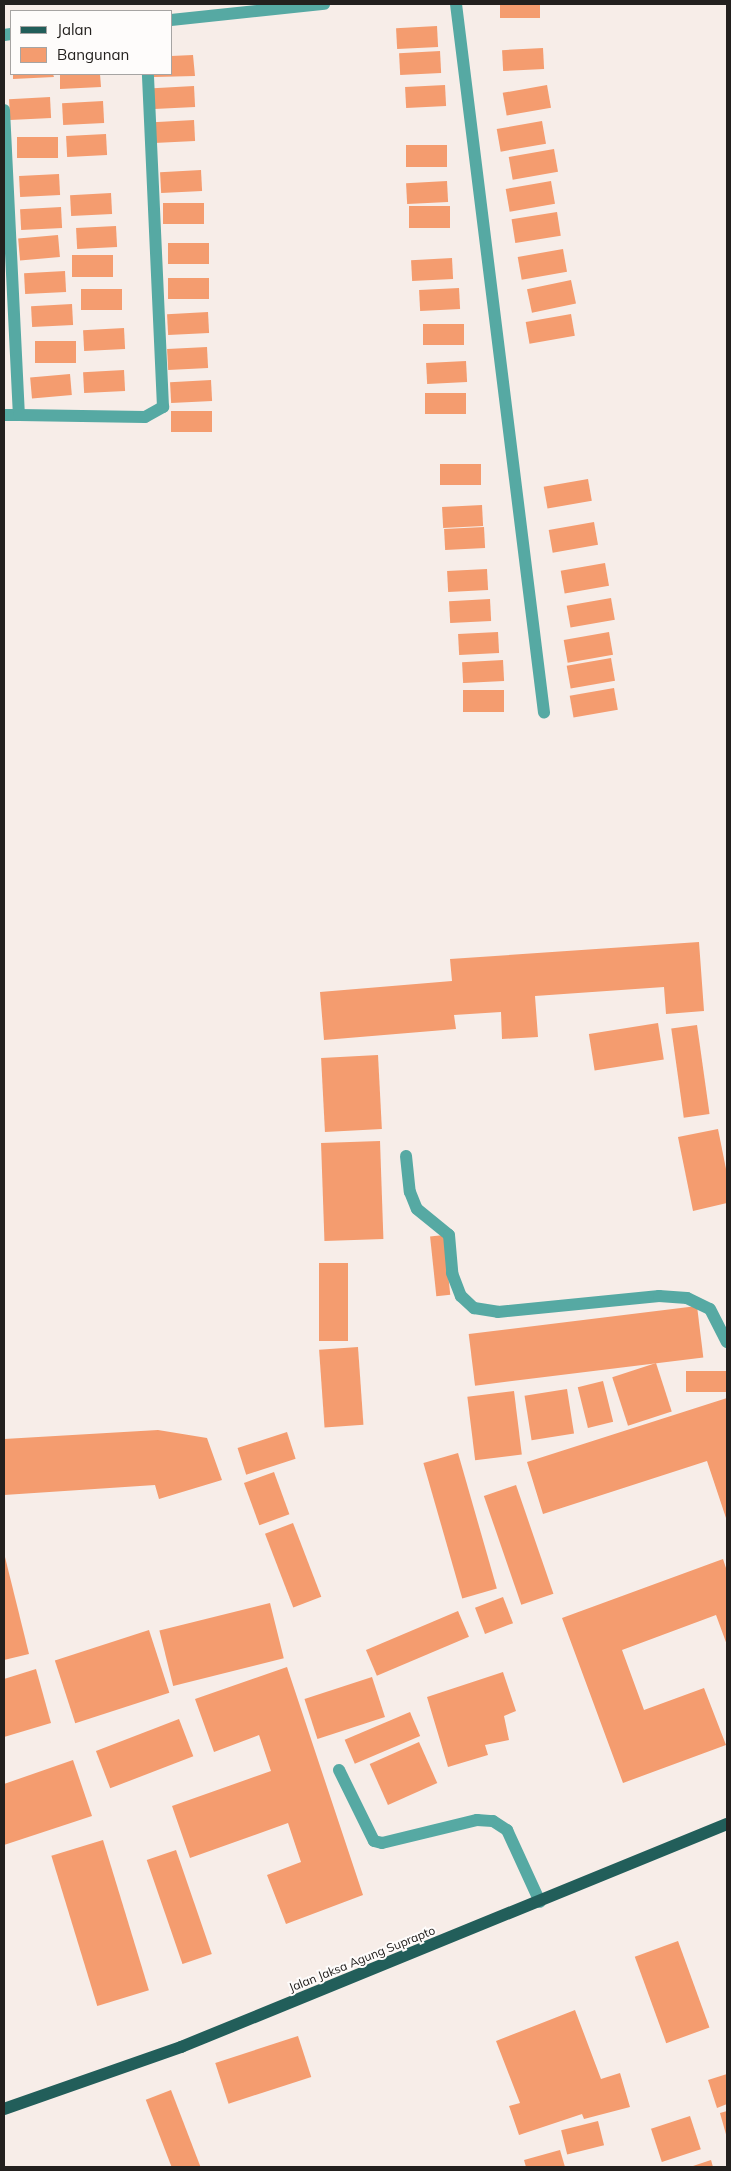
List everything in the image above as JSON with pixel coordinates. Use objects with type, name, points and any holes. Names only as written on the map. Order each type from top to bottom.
[{"type":"main road","name":"Jalan Jaksa Agung Suprapto","points":[[4,2108],[181,2047],[540,1902],[727,1824]]},
{"type":"street","points":[[172,20],[324,4]]},
{"type":"street","points":[[456,4],[544,713]]},
{"type":"street","points":[[4,415],[145,417],[163,407],[148,75]]},
{"type":"street","points":[[4,110],[19,416]]},
{"type":"street","points":[[406,1156],[410,1192],[417,1209],[449,1235],[452,1273],[461,1296],[474,1308],[498,1312],[659,1296],[687,1298],[710,1309],[727,1342]]},
{"type":"street","points":[[339,1770],[374,1841],[382,1843],[477,1820],[493,1821],[507,1830],[540,1902]]},
{"type":"building","points":[[500,4],[540,4],[540,18],[500,18]]},
{"type":"building","points":[[437,26],[438,47],[397,49],[396,28]]},
{"type":"building","points":[[543,48],[544,69],[503,71],[502,50]]},
{"type":"building","points":[[440,51],[441,73],[400,75],[399,53]]},
{"type":"building","points":[[193,55],[195,76],[154,77],[154,75],[172,75],[172,56]]},
{"type":"building","points":[[13,75],[53,75],[54,77],[13,79]]},
{"type":"building","points":[[60,75],[100,75],[101,87],[60,89]]},
{"type":"building","points":[[445,85],[446,106],[406,108],[405,87]]},
{"type":"building","points":[[547,85],[551,108],[507,115],[503,93]]},
{"type":"building","points":[[194,86],[195,107],[154,109],[153,88]]},
{"type":"building","points":[[50,97],[51,118],[10,120],[9,99]]},
{"type":"building","points":[[103,101],[104,123],[63,125],[62,103]]},
{"type":"building","points":[[194,120],[195,141],[154,143],[153,122]]},
{"type":"building","points":[[542,121],[546,144],[501,152],[497,129]]},
{"type":"building","points":[[106,134],[107,155],[67,157],[66,136]]},
{"type":"building","points":[[17,137],[58,137],[58,158],[17,158]]},
{"type":"building","points":[[406,145],[447,145],[447,167],[406,167]]},
{"type":"building","points":[[554,149],[558,172],[513,180],[509,157]]},
{"type":"building","points":[[201,170],[202,191],[161,193],[160,172]]},
{"type":"building","points":[[59,174],[60,195],[20,197],[19,176]]},
{"type":"building","points":[[447,181],[448,202],[407,204],[406,183]]},
{"type":"building","points":[[551,181],[555,204],[510,212],[506,189]]},
{"type":"building","points":[[111,193],[112,214],[71,216],[70,195]]},
{"type":"building","points":[[163,203],[204,203],[204,224],[163,224]]},
{"type":"building","points":[[409,206],[450,206],[450,228],[409,228]]},
{"type":"building","points":[[61,207],[62,228],[21,230],[20,209]]},
{"type":"building","points":[[557,212],[561,236],[515,243],[512,219]]},
{"type":"building","points":[[116,226],[117,247],[77,249],[76,228]]},
{"type":"building","points":[[58,235],[60,257],[20,260],[18,238]]},
{"type":"building","points":[[168,243],[209,243],[209,264],[168,264]]},
{"type":"building","points":[[563,249],[567,272],[522,280],[518,257]]},
{"type":"building","points":[[72,255],[113,255],[113,277],[72,277]]},
{"type":"building","points":[[452,258],[453,279],[412,281],[411,260]]},
{"type":"building","points":[[65,271],[66,292],[25,294],[24,273]]},
{"type":"building","points":[[168,278],[209,278],[209,299],[168,299]]},
{"type":"building","points":[[571,280],[576,303],[532,313],[527,289]]},
{"type":"building","points":[[459,288],[460,309],[420,311],[419,290]]},
{"type":"building","points":[[81,289],[122,289],[122,310],[81,310]]},
{"type":"building","points":[[72,304],[73,325],[32,327],[31,306]]},
{"type":"building","points":[[208,312],[209,333],[168,335],[167,314]]},
{"type":"building","points":[[571,314],[575,336],[530,344],[526,322]]},
{"type":"building","points":[[423,324],[464,324],[464,345],[423,345]]},
{"type":"building","points":[[124,328],[125,349],[84,351],[83,330]]},
{"type":"building","points":[[35,341],[76,341],[76,363],[35,363]]},
{"type":"building","points":[[207,347],[208,368],[168,370],[167,349]]},
{"type":"building","points":[[466,361],[467,382],[427,384],[426,363]]},
{"type":"building","points":[[124,370],[125,391],[84,393],[83,372]]},
{"type":"building","points":[[70,374],[72,395],[32,398],[30,377]]},
{"type":"building","points":[[211,380],[212,401],[171,403],[170,382]]},
{"type":"building","points":[[425,393],[466,393],[466,414],[425,414]]},
{"type":"building","points":[[171,411],[212,411],[212,432],[171,432]]},
{"type":"building","points":[[440,464],[481,464],[481,485],[440,485]]},
{"type":"building","points":[[588,479],[592,501],[548,508],[544,487]]},
{"type":"building","points":[[482,505],[483,526],[443,528],[442,507]]},
{"type":"building","points":[[594,522],[598,545],[553,553],[549,530]]},
{"type":"building","points":[[484,527],[485,548],[445,550],[444,529]]},
{"type":"building","points":[[605,563],[609,586],[565,593],[561,571]]},
{"type":"building","points":[[487,569],[488,590],[448,592],[447,571]]},
{"type":"building","points":[[611,598],[615,620],[571,627],[567,606]]},
{"type":"building","points":[[490,599],[491,621],[450,623],[449,601]]},
{"type":"building","points":[[498,632],[499,653],[459,655],[458,634]]},
{"type":"building","points":[[609,632],[613,655],[568,663],[564,640]]},
{"type":"building","points":[[611,658],[615,681],[571,688],[567,666]]},
{"type":"building","points":[[503,660],[504,681],[463,683],[462,662]]},
{"type":"building","points":[[614,688],[618,710],[574,717],[570,696]]},
{"type":"building","points":[[463,690],[504,690],[504,712],[463,712]]},
{"type":"building","points":[[699,942],[704,1011],[666,1014],[664,987],[535,996],[538,1037],[502,1039],[501,1012],[454,1015],[456,1029],[324,1040],[320,992],[452,981],[450,959]]},
{"type":"building","points":[[658,1023],[664,1060],[595,1070],[589,1034]]},
{"type":"building","points":[[697,1025],[710,1114],[684,1118],[671,1029]]},
{"type":"building","points":[[378,1055],[382,1129],[325,1132],[321,1058]]},
{"type":"building","points":[[718,1129],[727,1174],[727,1203],[693,1211],[678,1137]]},
{"type":"building","points":[[380,1141],[383,1239],[324,1241],[321,1143]]},
{"type":"building","points":[[444,1235],[450,1295],[436,1296],[430,1236]]},
{"type":"building","points":[[319,1263],[348,1263],[348,1341],[319,1341]]},
{"type":"building","points":[[697,1306],[703,1358],[475,1386],[469,1334]]},
{"type":"building","points":[[358,1347],[363,1425],[325,1428],[319,1350]]},
{"type":"building","points":[[656,1363],[672,1412],[628,1426],[612,1377]]},
{"type":"building","points":[[686,1371],[727,1371],[727,1392],[686,1392]]},
{"type":"building","points":[[603,1381],[613,1422],[588,1428],[578,1387]]},
{"type":"building","points":[[567,1389],[574,1433],[532,1440],[525,1396]]},
{"type":"building","points":[[514,1391],[522,1455],[475,1460],[467,1397]]},
{"type":"building","points":[[727,1398],[727,1521],[707,1461],[543,1514],[527,1462]]},
{"type":"building","points":[[158,1430],[207,1438],[222,1480],[159,1499],[155,1485],[4,1495],[4,1439]]},
{"type":"building","points":[[287,1432],[296,1459],[246,1475],[238,1448]]},
{"type":"building","points":[[458,1453],[497,1589],[462,1598],[423,1463]]},
{"type":"building","points":[[274,1472],[289,1514],[259,1525],[244,1483]]},
{"type":"building","points":[[516,1485],[553,1594],[521,1605],[484,1496]]},
{"type":"building","points":[[293,1523],[321,1597],[293,1608],[265,1534]]},
{"type":"building","points":[[4,1553],[29,1654],[4,1660]]},
{"type":"building","points":[[723,1559],[727,1571],[727,1645],[716,1615],[622,1650],[644,1710],[704,1688],[726,1745],[623,1783],[562,1618]]},
{"type":"building","points":[[503,1597],[513,1623],[485,1634],[475,1608]]},
{"type":"building","points":[[270,1603],[284,1658],[173,1686],[159,1631]]},
{"type":"building","points":[[458,1611],[469,1637],[377,1676],[366,1650]]},
{"type":"building","points":[[149,1630],[169,1693],[75,1723],[55,1661]]},
{"type":"building","points":[[287,1667],[363,1895],[286,1924],[267,1875],[301,1862],[288,1823],[190,1858],[172,1806],[271,1771],[259,1735],[214,1752],[195,1699]]},
{"type":"building","points":[[36,1669],[51,1723],[4,1737],[4,1679]]},
{"type":"building","points":[[503,1672],[516,1711],[504,1716],[509,1740],[485,1745],[488,1755],[448,1767],[427,1697]]},
{"type":"building","points":[[372,1677],[385,1717],[317,1739],[304,1699]]},
{"type":"building","points":[[410,1712],[420,1736],[355,1764],[345,1740]]},
{"type":"building","points":[[179,1719],[193,1756],[110,1788],[96,1751]]},
{"type":"building","points":[[419,1742],[437,1783],[388,1805],[370,1764]]},
{"type":"building","points":[[73,1760],[92,1816],[4,1845],[4,1784]]},
{"type":"building","points":[[103,1840],[149,1990],[97,2006],[51,1856]]},
{"type":"building","points":[[176,1850],[212,1954],[183,1964],[147,1860]]},
{"type":"building","points":[[678,1941],[709,2027],[666,2043],[635,1957]]},
{"type":"building","points":[[575,2010],[601,2079],[620,2073],[630,2107],[584,2119],[582,2114],[519,2135],[509,2106],[520,2103],[496,2041]]},
{"type":"building","points":[[298,2036],[311,2077],[229,2104],[215,2063]]},
{"type":"building","points":[[727,2074],[727,2104],[717,2108],[708,2080]]},
{"type":"building","points":[[171,2090],[200,2167],[172,2167],[146,2100]]},
{"type":"building","points":[[727,2111],[727,2138],[720,2113]]},
{"type":"building","points":[[690,2116],[701,2149],[662,2162],[651,2129]]},
{"type":"building","points":[[598,2121],[604,2145],[567,2154],[561,2130]]},
{"type":"building","points":[[560,2150],[565,2167],[526,2167],[524,2160]]},
{"type":"building","points":[[711,2160],[713,2167],[690,2167]]}]
